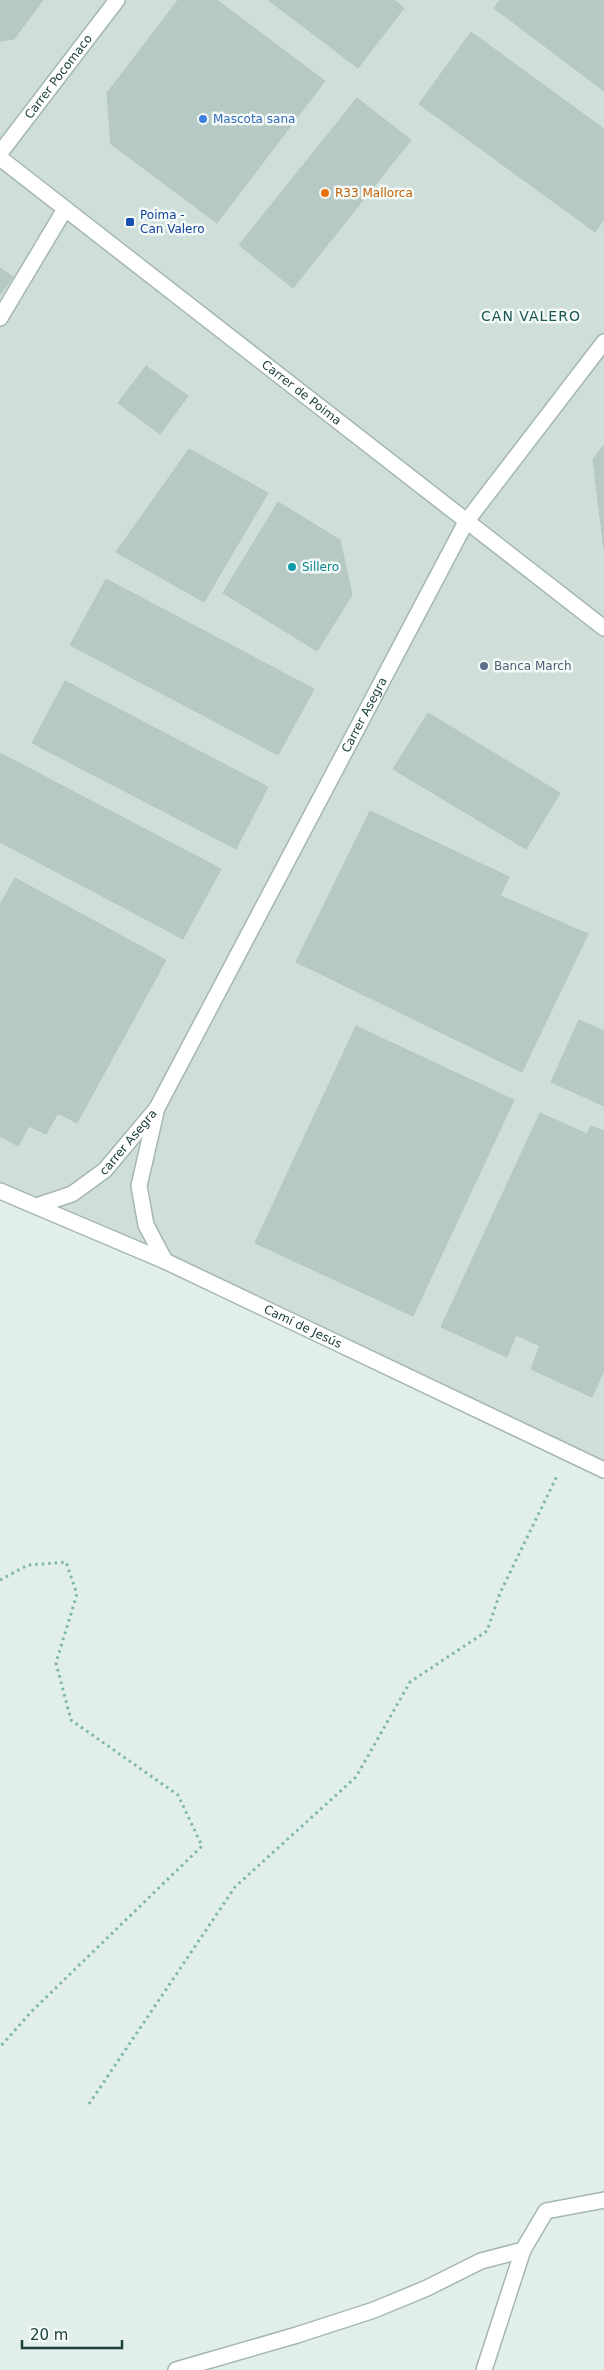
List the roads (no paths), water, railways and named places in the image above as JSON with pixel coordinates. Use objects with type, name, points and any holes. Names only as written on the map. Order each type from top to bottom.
[{"type":"street","name":"Carrer Pocomaco","points":[[0,153],[117,0]]},
{"type":"street","name":"Carrer de Poima","points":[[0,158],[604,628]]},
{"type":"street","points":[[0,318],[65,209]]},
{"type":"street","name":"Carrer Asegra","points":[[157,1108],[466,522],[604,342]]},
{"type":"street","name":"carrer Asegra","points":[[36,1206],[72,1194],[105,1170],[157,1108]]},
{"type":"street","name":"carrer Asegra","points":[[157,1108],[139,1186],[146,1225],[165,1261]]},
{"type":"street","name":"Camí de Jesús","points":[[0,1191],[165,1261],[604,1470]]},
{"type":"street","points":[[484,2370],[523,2250],[546,2211],[604,2200]]},
{"type":"street","points":[[176,2370],[297,2335],[374,2310],[427,2288],[481,2261],[523,2250]]},
{"type":"place","name":"Mascota sana","points":[[203,119]]},
{"type":"place","name":"R33 Mallorca","points":[[325,193]]},
{"type":"place","name":"Poima - Can Valero","points":[[130,222]]},
{"type":"place","name":"Sillero","points":[[292,567]]},
{"type":"place","name":"Banca March","points":[[484,666]]},
{"type":"district","name":"CAN VALERO","points":[[531,316]]}]
